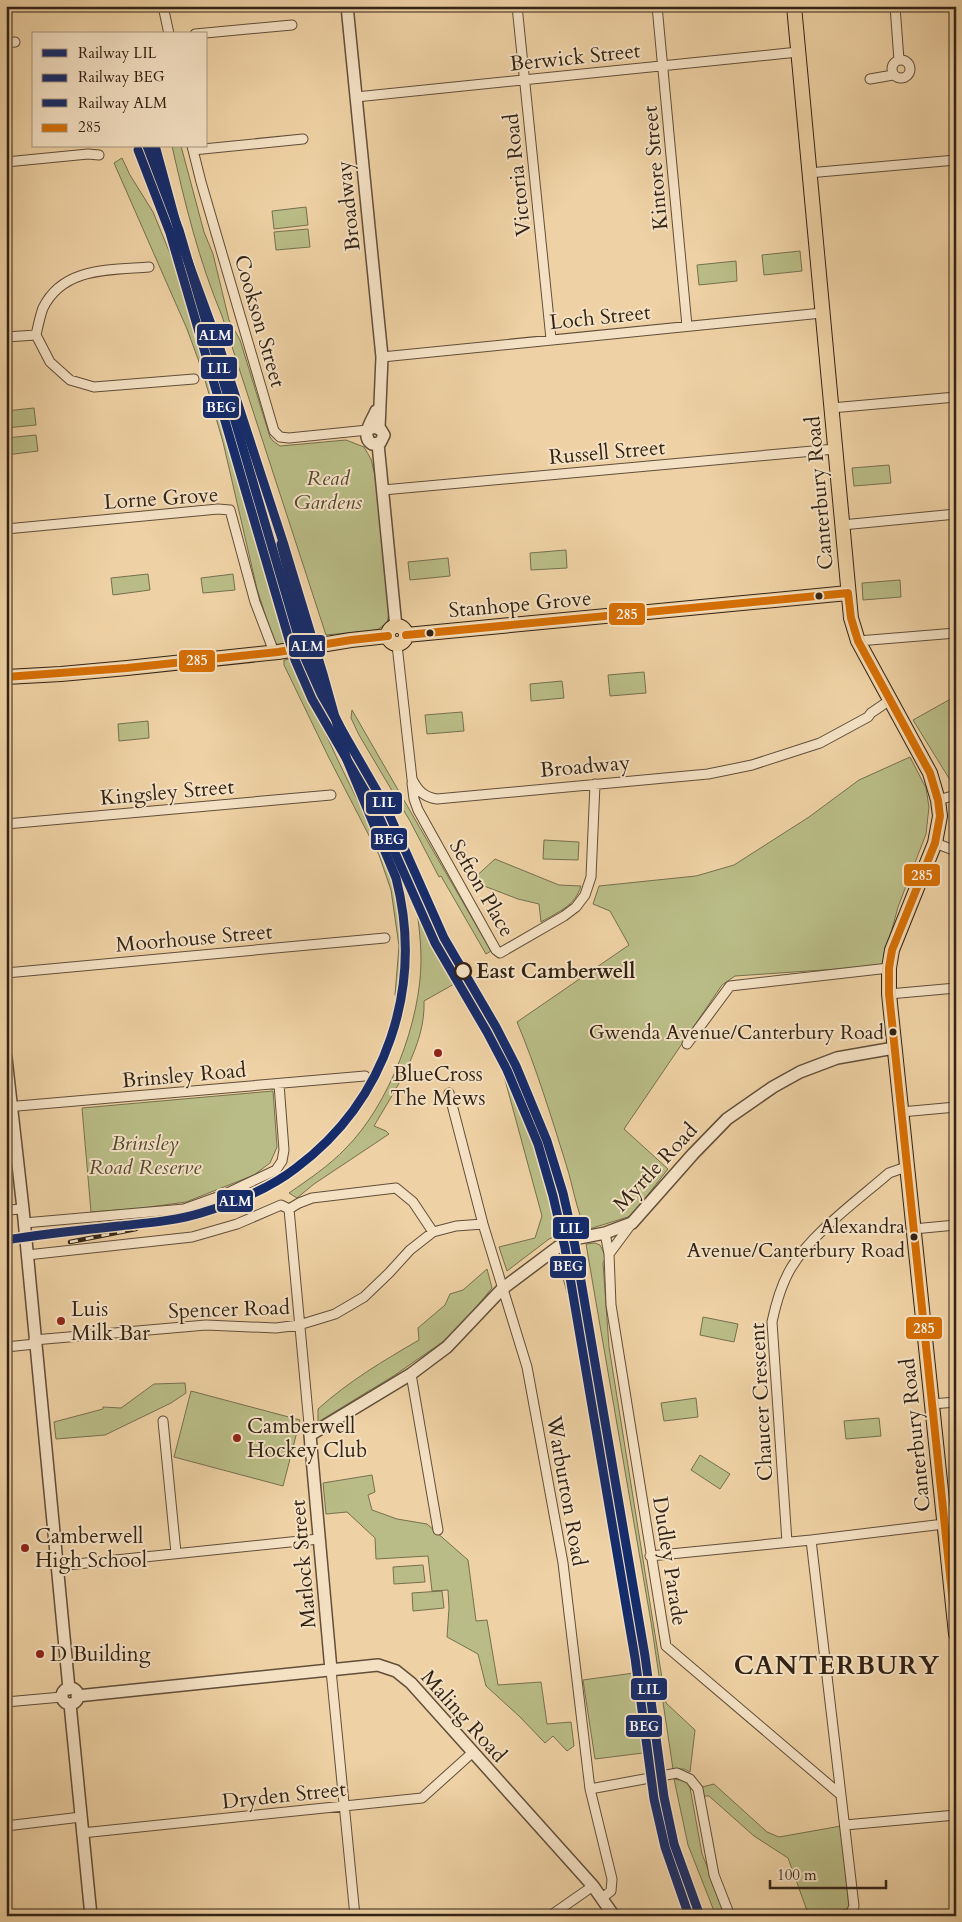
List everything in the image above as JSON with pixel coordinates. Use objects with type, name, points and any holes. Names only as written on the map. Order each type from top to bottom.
[{"type":"main road","name":"Canterbury Road","points":[[794,6],[808,173],[851,618],[858,641],[930,773],[938,800],[940,816],[935,843],[897,935],[889,968],[889,994],[944,1524],[953,1580],[956,1634]]},
{"type":"main road","name":"Stanhope Grove","points":[[6,676],[89,672],[276,652],[331,643],[397,636],[848,593]]},
{"type":"street","points":[[163,6],[169,32]]},
{"type":"street","name":"Broadway","points":[[348,6],[382,357],[379,402],[372,436],[382,484],[412,779],[420,792],[428,798],[437,799],[708,774],[752,765],[820,742],[868,717],[890,700]]},
{"type":"street","name":"Victoria Road","points":[[517,6],[551,339]]},
{"type":"street","name":"Kintore Street","points":[[657,6],[688,326]]},
{"type":"street","points":[[894,6],[899,60]]},
{"type":"street","points":[[208,33],[292,25]]},
{"type":"street","name":"Berwick Street","points":[[356,97],[798,52]]},
{"type":"street","points":[[870,79],[893,75],[903,78],[910,72],[908,64],[903,60],[899,60]]},
{"type":"street","points":[[893,75],[892,66],[899,60]]},
{"type":"street","points":[[208,147],[303,139]]},
{"type":"street","name":"Cookson Street","points":[[192,148],[274,431],[280,437],[288,438],[349,433],[372,436]]},
{"type":"street","points":[[6,162],[88,154],[99,155]]},
{"type":"street","points":[[808,173],[956,160]]},
{"type":"street","points":[[149,267],[92,272],[62,284],[44,308],[36,335],[50,362],[70,380],[94,387],[194,379]]},
{"type":"street","name":"Loch Street","points":[[382,357],[822,313]]},
{"type":"street","points":[[6,338],[36,335]]},
{"type":"street","points":[[831,408],[956,397]]},
{"type":"street","name":"Russell Street","points":[[382,484],[835,449]]},
{"type":"street","name":"Lorne Grove","points":[[6,529],[218,509],[230,510],[255,602],[276,652]]},
{"type":"street","points":[[842,525],[956,514]]},
{"type":"street","points":[[858,641],[956,633]]},
{"type":"street","name":"Sefton Place","points":[[412,779],[414,799],[418,810],[496,950],[500,953],[564,916],[576,907],[585,896],[591,877],[595,784]]},
{"type":"street","name":"Kingsley Street","points":[[6,824],[331,795]]},
{"type":"street","points":[[938,800],[956,795]]},
{"type":"street","points":[[935,843],[956,851]]},
{"type":"street","name":"Moorhouse Street","points":[[6,973],[385,938]]},
{"type":"street","points":[[687,1044],[730,986],[889,968]]},
{"type":"street","points":[[889,994],[956,988]]},
{"type":"street","name":"Myrtle Road","points":[[310,1435],[411,1374],[447,1347],[502,1289],[558,1247],[574,1239],[605,1233],[632,1223],[726,1119],[774,1087],[800,1072],[837,1058],[894,1048]]},
{"type":"street","points":[[6,1058],[9,1107],[23,1209],[34,1342],[91,1916]]},
{"type":"street","name":"Brinsley Road","points":[[9,1107],[365,1076]]},
{"type":"street","points":[[24,1223],[184,1209],[223,1195],[276,1170],[282,1161],[284,1150],[279,1084]]},
{"type":"street","name":"Warburton Road","points":[[449,1093],[483,1224],[527,1367],[563,1563],[590,1789],[612,1879],[611,1891],[602,1898]]},
{"type":"street","points":[[900,1112],[956,1107]]},
{"type":"street","name":"Chaucer Crescent","points":[[787,1542],[772,1322],[780,1291],[791,1268],[807,1245],[889,1173],[906,1167]]},
{"type":"street","points":[[27,1256],[192,1237],[237,1224],[281,1205],[289,1209],[299,1202],[312,1198],[396,1188],[413,1202],[433,1232]]},
{"type":"street","points":[[6,1210],[23,1209]]},
{"type":"street","name":"Matlock Street","points":[[289,1209],[355,1916]]},
{"type":"street","points":[[609,1254],[632,1223]]},
{"type":"street","name":"Spencer Road","points":[[6,1347],[34,1342],[206,1325],[276,1328],[299,1325],[335,1314],[364,1297],[410,1250],[433,1232],[456,1226],[483,1224]]},
{"type":"street","points":[[913,1229],[956,1225]]},
{"type":"street","name":"Dudley Parade","points":[[605,1233],[609,1254],[611,1305],[666,1646],[841,1796]]},
{"type":"street","points":[[411,1374],[438,1530]]},
{"type":"street","points":[[932,1404],[956,1402]]},
{"type":"street","points":[[164,1421],[176,1553]]},
{"type":"street","points":[[650,1556],[944,1524]]},
{"type":"street","points":[[57,1566],[319,1539]]},
{"type":"street","points":[[810,1540],[854,1906],[851,1913],[839,1916]]},
{"type":"street","name":"Maling Road","points":[[70,1696],[378,1665],[396,1671],[410,1683],[593,1886],[614,1916]]},
{"type":"street","points":[[6,1702],[70,1696]]},
{"type":"street","name":"Dryden Street","points":[[82,1833],[422,1798],[472,1753]]},
{"type":"street","points":[[590,1789],[677,1773],[690,1779],[698,1790],[714,1875],[730,1916]]},
{"type":"street","points":[[845,1824],[956,1815]]},
{"type":"street","points":[[6,1826],[81,1817]]},
{"type":"street","points":[[550,1916],[593,1886]]},
{"type":"green space","name":"Read Gardens","points":[[172,148],[182,148],[204,232],[213,254],[229,320],[240,340],[270,437],[280,446],[346,440],[364,447],[371,459],[376,480],[389,613],[387,623],[377,630],[326,635],[187,211]]},
{"type":"green space","points":[[122,158],[130,175],[153,212],[197,319],[291,642],[277,645],[273,639],[257,589],[223,442],[202,370],[187,329],[114,163]]},
{"type":"green space","points":[[306,207],[308,225],[274,229],[272,211]]},
{"type":"green space","points":[[308,229],[310,247],[276,250],[274,232]]},
{"type":"green space","points":[[800,251],[802,271],[764,275],[762,255]]},
{"type":"green space","points":[[736,261],[737,281],[699,285],[697,265]]},
{"type":"green space","points":[[34,408],[36,425],[6,428],[6,411]]},
{"type":"green space","points":[[36,435],[38,451],[6,455],[6,438]]},
{"type":"green space","points":[[889,465],[891,483],[854,486],[852,468]]},
{"type":"green space","points":[[566,550],[567,568],[531,570],[530,553]]},
{"type":"green space","points":[[448,558],[450,576],[410,580],[408,562]]},
{"type":"green space","points":[[148,574],[150,590],[113,595],[111,578]]},
{"type":"green space","points":[[233,574],[235,590],[203,593],[201,578]]},
{"type":"green space","points":[[900,580],[901,597],[863,600],[862,583]]},
{"type":"green space","points":[[295,658],[328,739],[382,846],[396,883],[404,940],[401,997],[395,995],[399,946],[391,890],[379,855],[284,665],[284,660]]},
{"type":"green space","points":[[644,672],[646,693],[610,696],[608,675]]},
{"type":"green space","points":[[562,681],[564,698],[531,701],[530,684]]},
{"type":"green space","points":[[956,696],[956,787],[955,788],[913,720]]},
{"type":"green space","points":[[352,710],[491,951],[486,954],[441,876],[439,877],[410,821],[359,735],[351,718]]},
{"type":"green space","points":[[462,712],[464,731],[427,734],[425,715]]},
{"type":"green space","points":[[148,721],[149,738],[119,741],[118,724]]},
{"type":"green space","points":[[910,757],[926,788],[929,807],[926,834],[898,907],[882,966],[735,976],[722,985],[624,1129],[668,1169],[631,1216],[586,1230],[543,1092],[517,1022],[629,945],[610,911],[593,904],[599,886],[696,876],[734,865],[809,817],[859,780]]},
{"type":"green space","points":[[544,840],[579,842],[578,860],[543,859]]},
{"type":"green space","points":[[495,859],[559,885],[581,886],[575,899],[570,904],[541,922],[539,904],[518,899],[471,881]]},
{"type":"green space","points":[[416,885],[450,958],[463,979],[424,1001],[423,1018],[415,1050],[400,1082],[374,1126],[389,1134],[314,1184],[297,1198],[289,1193],[333,1161],[362,1130],[389,1086],[400,1061],[409,1035],[420,984],[421,951],[414,888]]},
{"type":"green space","points":[[505,1049],[525,1093],[542,1138],[568,1231],[549,1239],[507,1271],[499,1247],[535,1238],[542,1216],[498,1054]]},
{"type":"green space","name":"Brinsley Road Reserve","points":[[273,1091],[277,1147],[270,1163],[254,1175],[186,1202],[91,1212],[82,1108]]},
{"type":"green space","points":[[595,1243],[600,1245],[606,1257],[603,1263],[609,1347],[666,1703],[695,1730],[690,1772],[684,1769],[673,1769],[651,1622],[586,1244]]},
{"type":"green space","points":[[570,1248],[636,1620],[649,1706],[656,1771],[654,1771],[651,1752],[595,1759],[583,1680],[641,1672],[596,1409],[571,1305],[555,1254]]},
{"type":"green space","points":[[487,1269],[492,1288],[454,1334],[395,1375],[318,1422],[318,1409],[354,1380],[419,1340],[418,1328],[445,1305],[450,1294],[463,1290]]},
{"type":"green space","points":[[703,1317],[738,1324],[734,1342],[700,1335]]},
{"type":"green space","points":[[185,1383],[186,1393],[171,1403],[105,1435],[56,1439],[54,1422],[103,1409],[103,1407],[121,1408],[154,1384]]},
{"type":"green space","name":"Camberwell Hockey Club","points":[[191,1391],[300,1420],[283,1486],[174,1457]]},
{"type":"green space","points":[[696,1398],[698,1417],[664,1421],[661,1403]]},
{"type":"green space","points":[[879,1418],[881,1436],[846,1439],[844,1421]]},
{"type":"green space","points":[[700,1455],[730,1474],[720,1489],[691,1470]]},
{"type":"green space","points":[[372,1475],[375,1492],[368,1495],[372,1510],[397,1519],[427,1524],[468,1560],[476,1621],[487,1620],[498,1685],[541,1682],[547,1724],[571,1722],[574,1746],[567,1751],[553,1736],[545,1743],[486,1686],[478,1654],[447,1637],[448,1590],[432,1591],[428,1556],[376,1559],[375,1538],[347,1512],[326,1514],[323,1483]]},
{"type":"green space","points":[[423,1565],[425,1582],[394,1584],[393,1567]]},
{"type":"green space","points":[[442,1591],[444,1608],[413,1611],[412,1593]]},
{"type":"green space","points":[[674,1779],[689,1782],[702,1854],[727,1916],[716,1916],[688,1845]]},
{"type":"green space","points":[[655,1783],[658,1783],[678,1867],[697,1916],[688,1916],[675,1885],[666,1851]]},
{"type":"green space","points":[[714,1784],[767,1832],[779,1837],[841,1826],[848,1910],[823,1916],[809,1916],[788,1858],[754,1836],[709,1796],[704,1796],[702,1787]]},
{"type":"railway","points":[[235,425],[256,477]]},
{"type":"railway","points":[[263,501],[282,552]]},
{"type":"railway","points":[[70,1242],[136,1229]]},
{"type":"rail line","name":"LIL","points":[[148,148],[179,230],[304,656],[321,694],[385,805],[444,938],[496,1027],[516,1066],[547,1141],[563,1193],[575,1246],[645,1656],[664,1797],[674,1844],[700,1916]]},
{"type":"rail line","name":"ALM","points":[[6,1240],[181,1218],[226,1205],[251,1195],[286,1176],[328,1140],[354,1109],[375,1075],[391,1038],[401,1000],[405,960],[403,919],[396,878],[347,760],[284,545],[219,346],[182,245],[156,149]]},
{"type":"rail line","name":"BEG","points":[[138,150],[170,233],[295,660],[312,699],[376,810],[435,943],[507,1070],[538,1144],[565,1248],[635,1658],[654,1799],[665,1847],[689,1916]]},
{"type":"rail line","name":"ALM","points":[[281,544],[309,654],[322,690],[348,743]]},
{"type":"transit line","name":"285","points":[[848,593],[851,618],[858,641],[930,773],[938,800],[940,816],[935,843],[892,950],[889,968],[889,994],[956,1632]]},
{"type":"transit line","name":"285","points":[[406,635],[848,593]]},
{"type":"transit line","name":"285","points":[[6,677],[127,668],[278,652],[388,636]]},
{"type":"place","name":"East Camberwell","points":[[463,971]]},
{"type":"place","name":"Gwenda Avenue/Canterbury Road","points":[[893,1032]]},
{"type":"place","name":"BlueCross The Mews","points":[[438,1053]]},
{"type":"place","name":"Alexandra Avenue/Canterbury Road","points":[[914,1237]]},
{"type":"place","name":"Luis Milk Bar","points":[[61,1321]]},
{"type":"place","name":"Camberwell Hockey Club","points":[[237,1438]]},
{"type":"place","name":"Camberwell High School","points":[[25,1548]]},
{"type":"place","name":"D Building","points":[[40,1654]]},
{"type":"district","name":"CANTERBURY","points":[[837,1665]]}]
